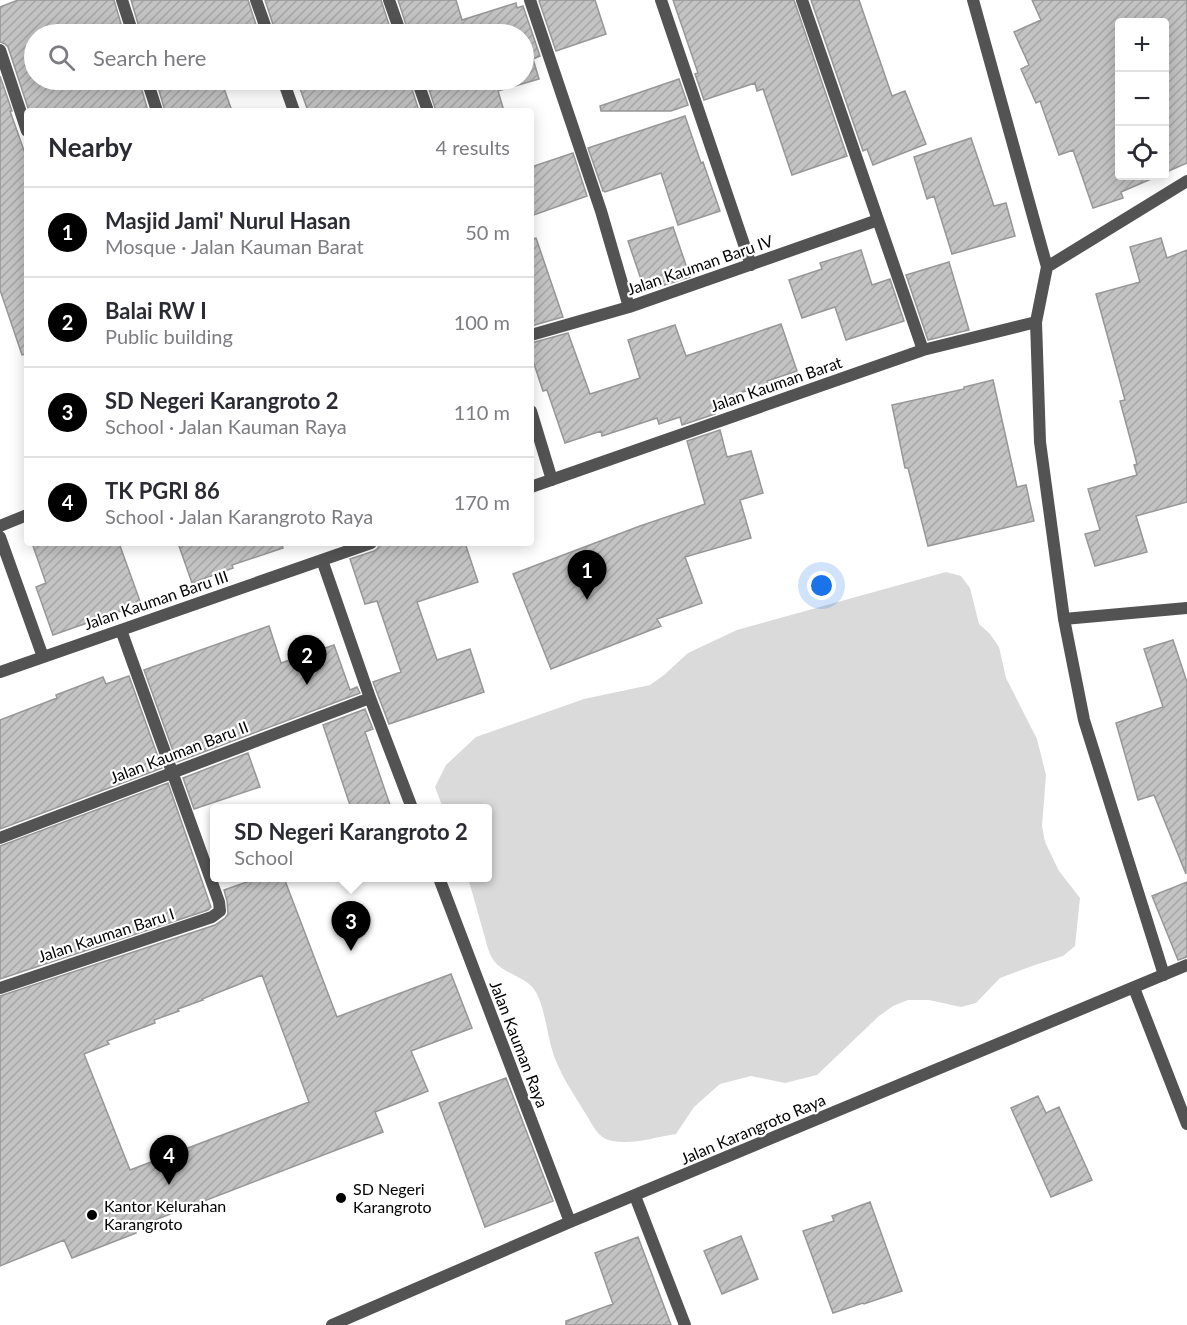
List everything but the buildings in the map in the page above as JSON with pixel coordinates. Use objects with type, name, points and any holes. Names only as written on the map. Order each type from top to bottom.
[{"type":"street","points":[[122,0],[130,24]]},
{"type":"street","points":[[256,0],[264,24]]},
{"type":"street","points":[[389,0],[397,24]]},
{"type":"street","points":[[530,0],[601,211],[629,307]]},
{"type":"street","points":[[662,0],[751,265]]},
{"type":"street","points":[[802,0],[923,350]]},
{"type":"street","points":[[973,0],[1047,267],[1036,322],[1040,442],[1064,619],[1084,720],[1164,975]]},
{"type":"street","points":[[0,50],[24,122]]},
{"type":"street","points":[[150,90],[156,108]]},
{"type":"street","points":[[287,90],[293,108]]},
{"type":"street","points":[[421,90],[427,108]]},
{"type":"street","points":[[1047,267],[1187,181]]},
{"type":"street","name":"Jalan Kauman Baru IV","points":[[534,334],[629,307],[878,220]]},
{"type":"street","name":"Jalan Kauman Barat","points":[[534,486],[923,350],[1036,322]]},
{"type":"street","points":[[534,421],[552,480]]},
{"type":"street","points":[[0,526],[24,516]]},
{"type":"street","points":[[0,537],[43,657]]},
{"type":"street","points":[[362,546],[322,560],[370,698],[410,804]]},
{"type":"street","name":"Jalan Kauman Baru III","points":[[0,672],[322,560]]},
{"type":"street","points":[[1064,619],[1187,608]]},
{"type":"street","points":[[121,630],[172,773]]},
{"type":"street","name":"Jalan Kauman Baru II","points":[[0,838],[370,698]]},
{"type":"street","name":"Jalan Kauman Baru I","points":[[172,773],[210,877]]},
{"type":"street","name":"Jalan Kauman Baru I","points":[[0,988],[212,917],[220,910],[212,882]]},
{"type":"street","name":"Jalan Kauman Raya","points":[[441,882],[570,1222]]},
{"type":"street","name":"Jalan Karangroto Raya","points":[[332,1325],[570,1222],[1187,965]]},
{"type":"street","points":[[1134,988],[1187,1124]]},
{"type":"street","points":[[635,1196],[685,1325]]},
{"type":"shaded area","points":[[946,572],[961,576],[970,588],[979,624],[999,647],[1006,678],[1037,739],[1046,775],[1042,826],[1045,842],[1059,871],[1080,898],[1075,946],[1063,956],[1000,978],[976,1003],[961,1007],[929,1000],[908,1000],[893,1006],[879,1016],[817,1075],[785,1083],[751,1076],[720,1084],[694,1107],[676,1134],[628,1142],[607,1140],[597,1132],[557,1064],[537,994],[523,980],[499,966],[487,946],[469,882],[492,882],[492,804],[441,804],[435,787],[446,765],[476,737],[584,699],[650,685],[688,653],[737,630]]},
{"type":"place","name":"Masjid Jami' Nurul Hasan","points":[[587,600]]},
{"type":"place","name":"Balai RW I","points":[[307,685]]},
{"type":"place","name":"SD Negeri Karangroto 2","points":[[351,951]]},
{"type":"place","name":"TK PGRI 86","points":[[169,1185]]},
{"type":"place","name":"SD Negeri Karangroto","points":[[341,1198]]},
{"type":"place","name":"Kantor Kelurahan Karangroto","points":[[92,1215]]}]
